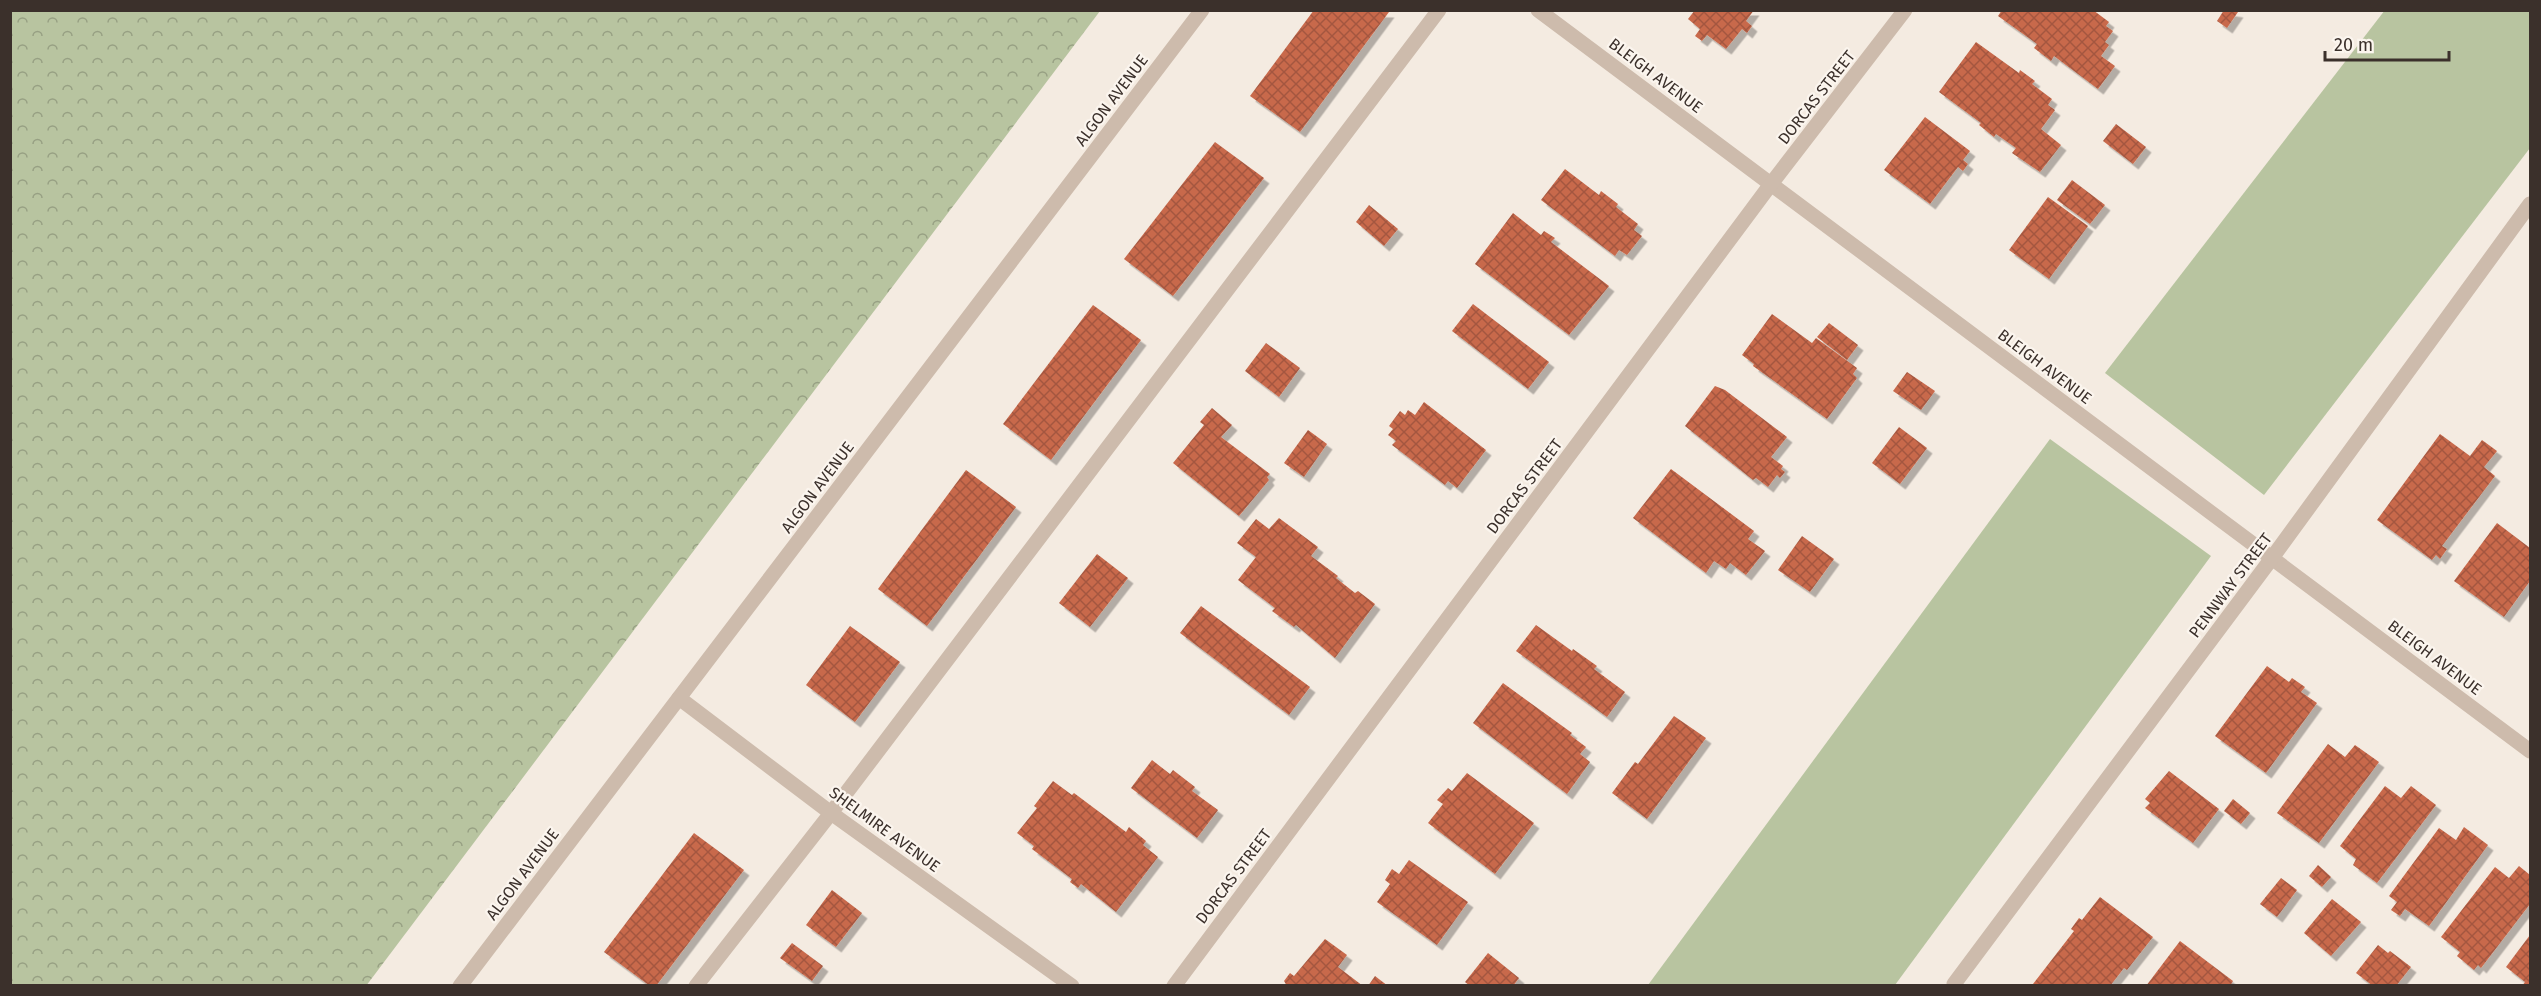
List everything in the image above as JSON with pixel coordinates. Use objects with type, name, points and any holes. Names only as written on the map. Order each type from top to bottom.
[{"type":"street","name":"ALGON AVENUE","points":[[460,986],[1202,10]]},
{"type":"street","points":[[696,986],[831,813],[1439,10]]},
{"type":"street","name":"BLEIGH AVENUE","points":[[1538,10],[2530,751]]},
{"type":"street","name":"DORCAS STREET","points":[[1174,986],[1771,184],[1905,10]]},
{"type":"street","name":"PENNWAY STREET","points":[[1955,985],[2272,558],[2530,204]]},
{"type":"street","name":"SHELMIRE AVENUE","points":[[679,698],[831,813],[1072,986]]},
{"type":"green space","points":[[2385,10],[2530,11],[2530,148],[2264,495],[2105,373]]},
{"type":"green space","points":[[10,11],[1100,11],[366,986],[11,985]]},
{"type":"green space","points":[[2050,439],[2211,556],[1895,985],[1648,985]]},
{"type":"building","points":[[1314,10],[1389,12],[1300,132],[1250,96]]},
{"type":"building","points":[[1695,10],[1754,10],[1746,21],[1752,26],[1747,33],[1742,29],[1726,49],[1707,35],[1702,41],[1695,36],[1700,29],[1688,19]]},
{"type":"building","points":[[2002,10],[2093,10],[2109,22],[2106,26],[2113,31],[2105,42],[2109,45],[2101,56],[2115,66],[2098,89],[2054,56],[2051,61],[2034,48],[2037,44],[1998,16]]},
{"type":"building","points":[[2224,10],[2238,12],[2227,28],[2217,21]]},
{"type":"building","points":[[1976,42],[2019,73],[2020,70],[2035,81],[2032,84],[2052,99],[2048,105],[2055,110],[2041,129],[2061,145],[2040,172],[2012,153],[2016,148],[1996,134],[1994,137],[1979,125],[1981,123],[1939,92]]},
{"type":"building","points":[[1925,117],[1970,151],[1963,160],[1968,164],[1963,171],[1958,167],[1930,204],[1884,170]]},
{"type":"building","points":[[2116,124],[2146,147],[2133,164],[2103,141]]},
{"type":"building","points":[[1215,142],[1264,178],[1173,296],[1124,259]]},
{"type":"building","points":[[1565,169],[1599,195],[1601,191],[1618,204],[1616,207],[1638,224],[1634,230],[1642,236],[1627,255],[1619,250],[1615,256],[1541,200]]},
{"type":"building","points":[[2072,180],[2105,205],[2090,224],[2057,200]]},
{"type":"building","points":[[2048,197],[2088,226],[2049,279],[2009,250]]},
{"type":"building","points":[[1369,205],[1398,229],[1384,246],[1356,222]]},
{"type":"building","points":[[1513,213],[1541,235],[1544,231],[1555,238],[1551,242],[1609,286],[1569,335],[1475,264]]},
{"type":"building","points":[[1473,304],[1549,362],[1528,389],[1452,331]]},
{"type":"building","points":[[1093,305],[1141,340],[1051,460],[1003,424]]},
{"type":"building","points":[[1772,314],[1812,343],[1816,338],[1857,368],[1853,374],[1857,378],[1827,419],[1753,366],[1754,364],[1742,355]]},
{"type":"building","points":[[1829,323],[1858,345],[1847,360],[1817,337]]},
{"type":"building","points":[[1266,343],[1300,368],[1279,397],[1245,371]]},
{"type":"building","points":[[1907,372],[1935,391],[1921,410],[1893,391]]},
{"type":"building","points":[[1715,386],[1725,390],[1787,437],[1771,457],[1783,466],[1781,469],[1785,472],[1780,478],[1777,475],[1768,487],[1756,478],[1753,480],[1685,426]]},
{"type":"building","points":[[1424,402],[1486,450],[1457,488],[1448,481],[1445,485],[1392,445],[1396,441],[1388,435],[1393,429],[1389,426],[1400,411],[1405,415],[1408,410],[1415,415]]},
{"type":"building","points":[[1212,408],[1232,425],[1221,437],[1270,474],[1267,477],[1269,480],[1239,516],[1173,463],[1204,425],[1200,422]]},
{"type":"building","points":[[1899,427],[1927,448],[1900,484],[1872,463]]},
{"type":"building","points":[[1308,430],[1327,444],[1304,477],[1284,463]]},
{"type":"building","points":[[2440,434],[2470,456],[2482,440],[2497,451],[2484,467],[2495,476],[2442,546],[2447,549],[2440,559],[2436,555],[2432,560],[2377,520]]},
{"type":"building","points":[[1671,469],[1754,531],[1748,539],[1765,551],[1746,575],[1730,563],[1726,569],[1714,561],[1706,573],[1633,518]]},
{"type":"building","points":[[966,470],[1016,507],[927,626],[878,589]]},
{"type":"building","points":[[1279,518],[1318,547],[1311,556],[1338,576],[1336,578],[1355,593],[1358,591],[1375,604],[1335,658],[1296,625],[1294,627],[1272,611],[1275,608],[1238,580],[1256,557],[1237,543],[1256,519],[1269,529]]},
{"type":"building","points":[[2497,523],[2530,548],[2530,581],[2504,617],[2454,581]]},
{"type":"building","points":[[1802,536],[1834,559],[1810,592],[1778,570]]},
{"type":"building","points":[[1097,554],[1128,578],[1090,627],[1059,603]]},
{"type":"building","points":[[1201,606],[1310,687],[1289,715],[1180,633]]},
{"type":"building","points":[[1536,625],[1597,666],[1594,669],[1625,692],[1607,717],[1516,651]]},
{"type":"building","points":[[850,626],[900,662],[855,722],[806,685]]},
{"type":"building","points":[[2267,666],[2289,682],[2292,678],[2305,687],[2301,692],[2317,703],[2266,773],[2215,736]]},
{"type":"building","points":[[1503,683],[1572,733],[1570,735],[1586,747],[1580,754],[1590,762],[1567,794],[1473,723]]},
{"type":"building","points":[[1674,716],[1706,738],[1647,819],[1612,793],[1635,762],[1638,764]]},
{"type":"building","points":[[2328,744],[2345,757],[2355,745],[2379,762],[2319,843],[2277,813]]},
{"type":"building","points":[[1152,760],[1170,774],[1173,770],[1195,787],[1192,791],[1218,810],[1197,838],[1131,788]]},
{"type":"building","points":[[2169,771],[2219,809],[2193,843],[2145,808],[2150,803],[2145,799]]},
{"type":"building","points":[[1467,773],[1534,823],[1495,874],[1428,823],[1443,804],[1437,800],[1448,788],[1452,791]]},
{"type":"building","points":[[1053,781],[1072,795],[1074,793],[1126,832],[1129,827],[1146,841],[1143,845],[1158,857],[1116,912],[1081,884],[1078,888],[1070,882],[1072,879],[1032,849],[1034,846],[1017,833],[1037,808],[1034,806]]},
{"type":"building","points":[[2385,786],[2401,798],[2411,786],[2436,805],[2377,883],[2353,865],[2356,859],[2340,846]]},
{"type":"building","points":[[2233,799],[2250,813],[2241,824],[2224,811]]},
{"type":"building","points":[[2464,827],[2488,845],[2429,926],[2405,909],[2400,916],[2391,910],[2397,902],[2389,896],[2439,828],[2456,840]]},
{"type":"building","points":[[694,833],[744,870],[656,986],[650,986],[604,952]]},
{"type":"building","points":[[1409,860],[1468,902],[1437,945],[1377,902],[1390,884],[1385,880],[1392,869],[1399,874]]},
{"type":"building","points":[[2318,865],[2331,877],[2322,887],[2309,876]]},
{"type":"building","points":[[2519,866],[2530,875],[2530,904],[2481,968],[2478,965],[2474,970],[2457,956],[2460,952],[2441,937],[2495,867],[2509,878]]},
{"type":"building","points":[[2281,878],[2297,890],[2277,917],[2260,904]]},
{"type":"building","points":[[832,890],[862,913],[836,947],[806,925]]},
{"type":"building","points":[[2100,897],[2153,937],[2127,970],[2124,968],[2110,986],[2034,986],[2033,984],[2074,931],[2071,929],[2079,918],[2082,920]]},
{"type":"building","points":[[2332,899],[2361,922],[2331,956],[2304,933]]},
{"type":"building","points":[[2530,935],[2530,986],[2522,986],[2525,982],[2506,967]]},
{"type":"building","points":[[1325,939],[1347,955],[1338,967],[1363,986],[1287,986],[1284,981],[1290,973],[1294,976]]},
{"type":"building","points":[[2180,941],[2233,981],[2230,986],[2146,986]]},
{"type":"building","points":[[792,943],[823,966],[812,981],[780,958]]},
{"type":"building","points":[[2378,945],[2411,967],[2396,986],[2373,986],[2356,973]]},
{"type":"building","points":[[1488,953],[1519,978],[1513,986],[1470,986],[1465,982]]},
{"type":"building","points":[[1375,976],[1388,986],[1368,986]]}]
